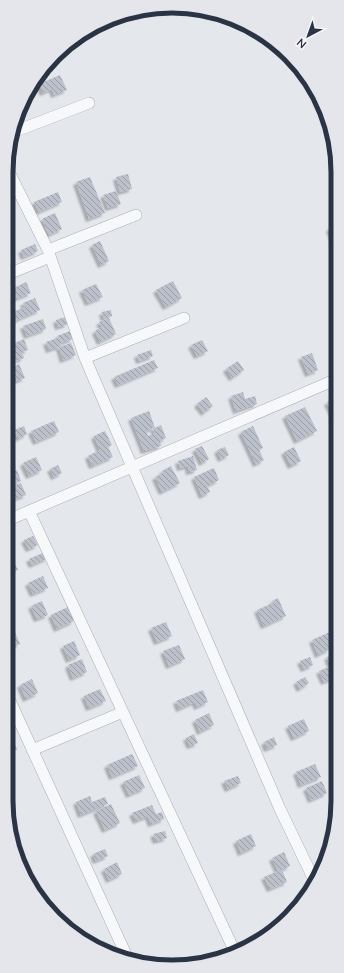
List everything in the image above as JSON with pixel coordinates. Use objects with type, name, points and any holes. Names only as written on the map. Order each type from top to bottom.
[{"type":"street","points":[[18,130],[89,103]]},
{"type":"street","points":[[13,182],[49,254],[85,358],[280,810],[312,876]]},
{"type":"street","points":[[13,272],[136,215]]},
{"type":"street","points":[[85,358],[184,318]]},
{"type":"street","points":[[13,519],[331,384]]},
{"type":"street","points":[[29,511],[232,948]]},
{"type":"street","points":[[13,708],[125,953]]},
{"type":"street","points":[[32,750],[123,712]]},
{"type":"building","points":[[60,75],[67,90],[54,95],[52,89],[43,93],[39,85]]},
{"type":"building","points":[[128,174],[132,189],[120,192],[116,177]]},
{"type":"building","points":[[90,177],[105,213],[89,219],[76,182]]},
{"type":"building","points":[[116,191],[121,204],[108,208],[103,195]]},
{"type":"building","points":[[58,192],[62,202],[39,212],[34,202]]},
{"type":"building","points":[[55,213],[62,229],[49,235],[42,219]]},
{"type":"building","points":[[100,241],[109,261],[101,265],[92,245]]},
{"type":"building","points":[[35,244],[38,251],[24,257],[21,250]]},
{"type":"building","points":[[173,281],[182,298],[166,307],[156,290]]},
{"type":"building","points":[[26,282],[31,293],[16,299],[13,288]]},
{"type":"building","points":[[96,284],[103,297],[88,303],[82,290]]},
{"type":"building","points":[[35,298],[40,310],[13,322],[13,312],[25,307],[23,303]]},
{"type":"building","points":[[111,310],[112,316],[104,319],[102,312]]},
{"type":"building","points":[[65,317],[68,324],[58,327],[56,320]]},
{"type":"building","points":[[109,318],[116,334],[100,342],[95,331],[102,327],[99,322]]},
{"type":"building","points":[[43,319],[46,329],[27,336],[23,326]]},
{"type":"building","points":[[70,331],[73,339],[60,343],[61,346],[49,350],[46,342],[58,338],[57,336]]},
{"type":"building","points":[[24,339],[28,350],[22,352],[24,358],[13,362],[14,349],[13,344]]},
{"type":"building","points":[[202,340],[208,351],[197,356],[191,345]]},
{"type":"building","points":[[71,343],[76,355],[63,360],[59,347]]},
{"type":"building","points":[[151,350],[153,356],[139,361],[137,355]]},
{"type":"building","points":[[312,353],[318,370],[308,374],[301,357]]},
{"type":"building","points":[[154,360],[158,368],[118,385],[114,377]]},
{"type":"building","points":[[238,361],[244,370],[232,378],[226,369]]},
{"type":"building","points":[[19,364],[25,378],[17,381],[13,372],[13,367]]},
{"type":"building","points":[[243,392],[245,399],[255,396],[257,404],[236,411],[231,396]]},
{"type":"building","points":[[206,397],[213,406],[204,413],[197,404]]},
{"type":"building","points":[[331,400],[331,410],[327,402]]},
{"type":"building","points":[[305,407],[317,431],[297,441],[285,416]]},
{"type":"building","points":[[149,411],[155,428],[161,425],[166,438],[160,441],[161,446],[144,451],[131,418]],"holes":[[[153,428],[155,433],[148,436],[146,431]]]},
{"type":"building","points":[[54,421],[59,432],[36,442],[31,431]]},
{"type":"building","points":[[24,426],[27,434],[18,439],[14,430]]},
{"type":"building","points":[[253,426],[263,448],[259,450],[264,460],[256,464],[241,432]]},
{"type":"building","points":[[105,431],[112,445],[108,447],[113,457],[92,466],[88,456],[100,450],[94,436]]},
{"type":"building","points":[[202,446],[209,459],[202,463],[195,449]]},
{"type":"building","points":[[225,447],[229,455],[221,459],[217,450]]},
{"type":"building","points":[[294,447],[301,461],[291,466],[284,452]]},
{"type":"building","points":[[193,456],[197,470],[189,472],[188,466],[180,468],[178,461]]},
{"type":"building","points":[[36,457],[42,470],[29,476],[23,463]]},
{"type":"building","points":[[13,462],[16,468],[13,469]]},
{"type":"building","points":[[58,465],[62,473],[54,477],[50,469]]},
{"type":"building","points":[[171,466],[180,483],[162,492],[155,477],[163,473],[162,471]]},
{"type":"building","points":[[214,468],[219,480],[207,486],[210,492],[202,496],[194,477]]},
{"type":"building","points":[[17,470],[21,481],[13,484],[13,472]]},
{"type":"building","points":[[21,483],[26,495],[13,500],[13,486]]},
{"type":"building","points":[[33,536],[38,545],[29,549],[24,540]]},
{"type":"building","points":[[45,552],[48,558],[32,565],[29,559]]},
{"type":"building","points":[[13,559],[18,570],[13,572]]},
{"type":"building","points":[[43,576],[48,588],[33,594],[28,583]]},
{"type":"building","points":[[278,598],[286,616],[264,626],[257,610],[273,603],[272,601]]},
{"type":"building","points":[[42,601],[48,615],[37,619],[31,606]]},
{"type":"building","points":[[68,607],[74,621],[57,629],[51,615]]},
{"type":"building","points":[[166,622],[172,636],[157,642],[151,628]]},
{"type":"building","points":[[13,630],[20,644],[13,647]]},
{"type":"building","points":[[330,632],[331,641],[327,642],[330,649],[318,655],[312,640]]},
{"type":"building","points":[[74,641],[80,655],[69,660],[63,646]]},
{"type":"building","points":[[179,645],[185,659],[169,666],[163,651]]},
{"type":"building","points":[[331,655],[331,666],[327,657]]},
{"type":"building","points":[[310,657],[313,665],[304,669],[300,661]]},
{"type":"building","points":[[82,659],[87,672],[73,678],[68,665]]},
{"type":"building","points":[[331,666],[331,679],[324,682],[319,671]]},
{"type":"building","points":[[305,677],[309,683],[300,689],[296,682]]},
{"type":"building","points":[[32,679],[38,693],[26,699],[20,685]]},
{"type":"building","points":[[100,689],[106,701],[89,708],[84,696]]},
{"type":"building","points":[[203,690],[208,702],[197,707],[195,702],[179,709],[176,701]]},
{"type":"building","points":[[209,713],[214,725],[200,732],[195,720]]},
{"type":"building","points":[[304,719],[309,731],[294,738],[288,726]]},
{"type":"building","points":[[194,734],[198,743],[190,746],[186,738]]},
{"type":"building","points":[[13,737],[17,750],[13,751]]},
{"type":"building","points":[[274,737],[277,745],[267,749],[264,742]]},
{"type":"building","points":[[132,754],[138,766],[112,777],[107,765]]},
{"type":"building","points":[[315,764],[321,777],[301,785],[296,772]]},
{"type":"building","points":[[139,775],[145,788],[129,795],[123,782]]},
{"type":"building","points":[[238,776],[241,783],[228,789],[224,781]]},
{"type":"building","points":[[322,781],[327,793],[311,800],[306,788]]},
{"type":"building","points":[[90,796],[92,802],[105,797],[108,804],[81,815],[76,802]]},
{"type":"building","points":[[111,804],[120,823],[105,830],[96,811]]},
{"type":"building","points":[[152,805],[156,814],[162,812],[164,819],[151,824],[148,816],[136,821],[132,813]]},
{"type":"building","points":[[165,831],[167,838],[156,841],[153,834]]},
{"type":"building","points":[[251,834],[256,846],[241,853],[236,841]]},
{"type":"building","points":[[105,849],[108,856],[96,861],[93,854]]},
{"type":"building","points":[[284,852],[290,866],[282,870],[287,882],[270,889],[264,877],[278,871],[272,858]]},
{"type":"building","points":[[117,862],[122,874],[109,880],[104,869]]}]
